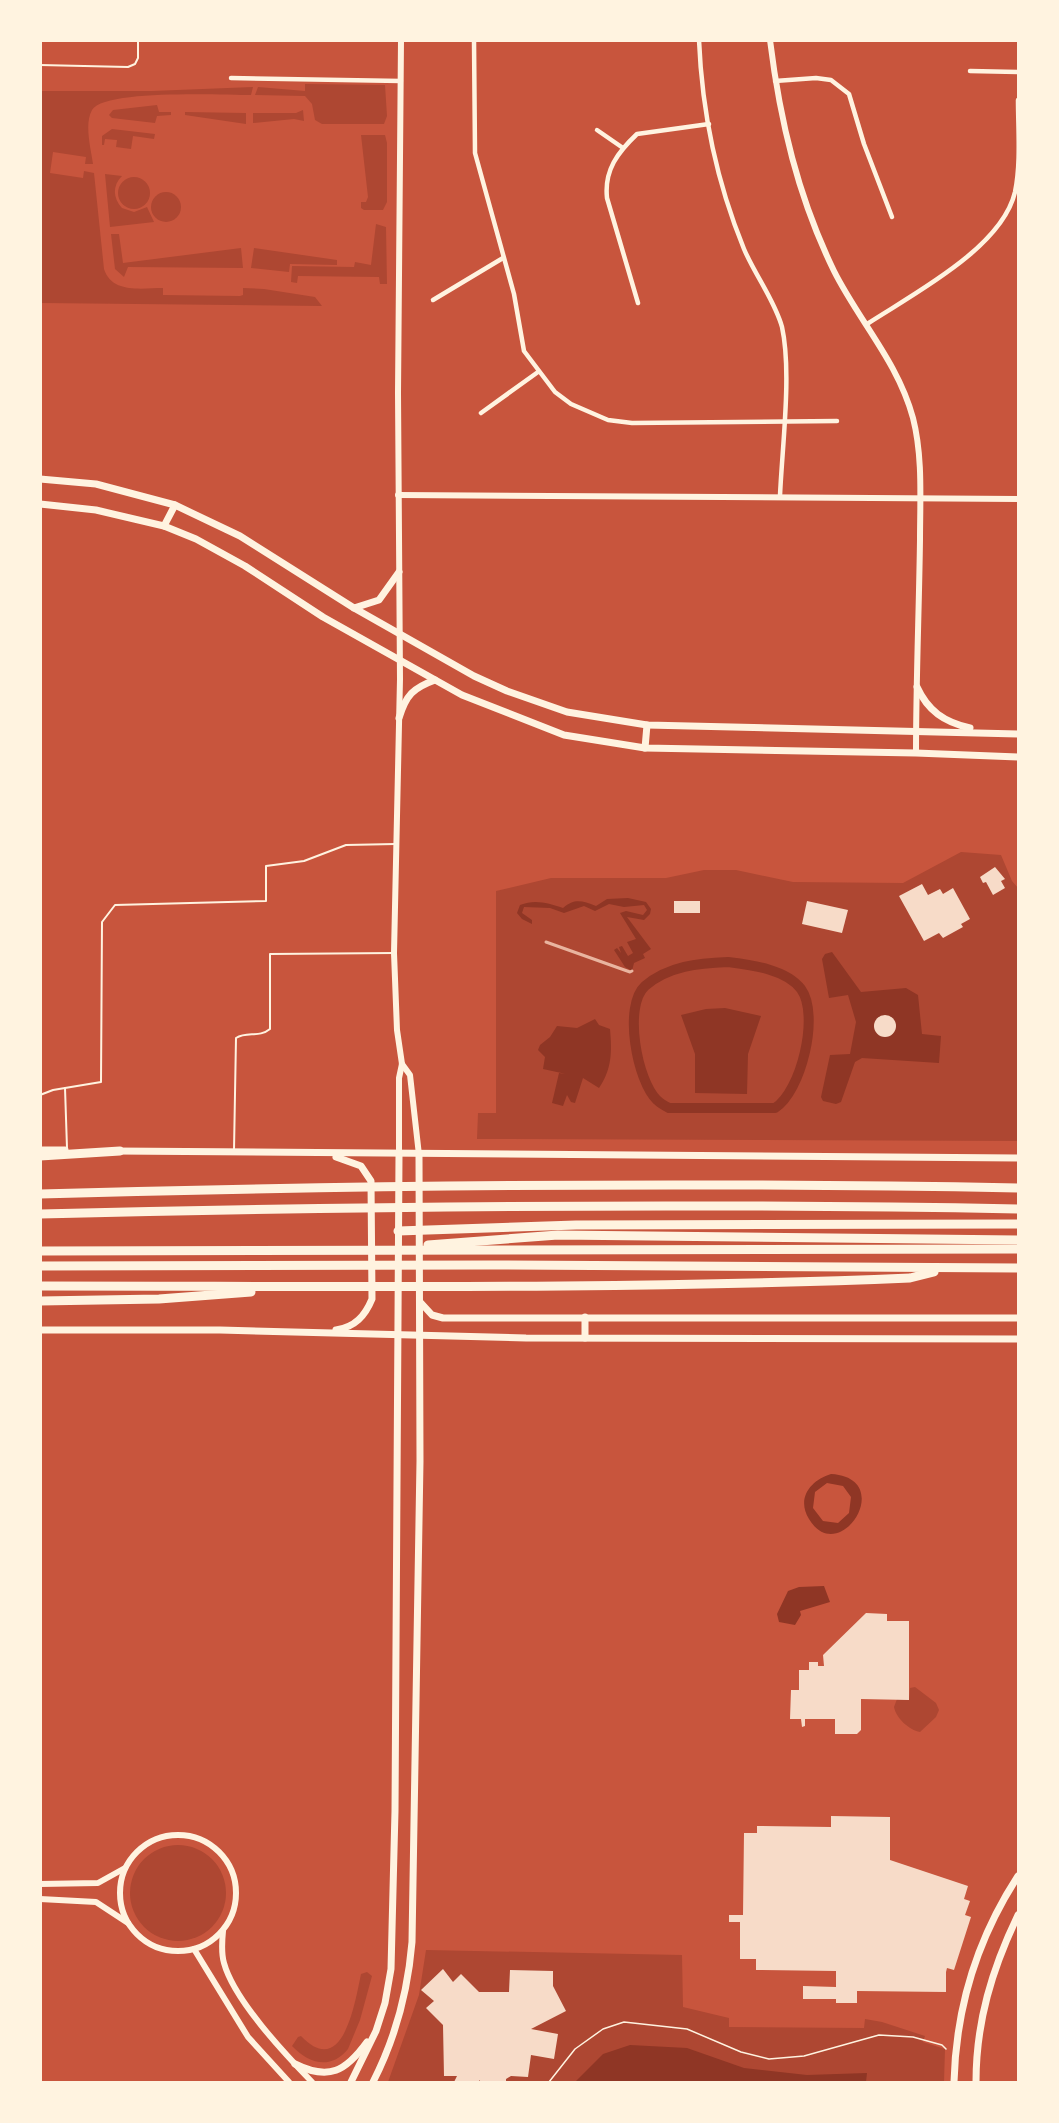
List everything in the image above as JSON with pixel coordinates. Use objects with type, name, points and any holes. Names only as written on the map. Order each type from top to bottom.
[{"type":"highway","points":[[40,1156],[120,1151]]},
{"type":"highway","points":[[41,1194],[404,1185],[739,1184],[1018,1188]]},
{"type":"highway","points":[[40,1214],[346,1207],[861,1206],[1018,1209]]},
{"type":"highway","points":[[398,1231],[1018,1224]]},
{"type":"highway","points":[[399,1247],[558,1230],[1018,1240]]},
{"type":"highway","points":[[40,1251],[1018,1249]]},
{"type":"highway","points":[[40,1266],[512,1265],[1018,1268]]},
{"type":"highway","points":[[40,1286],[288,1288],[743,1285],[910,1278],[949,1269]]},
{"type":"highway","points":[[40,1301],[217,1296],[288,1288]]},
{"type":"main road","points":[[40,479],[96,484],[175,505],[240,536],[354,608],[474,676],[517,695],[584,716],[647,725],[916,729],[1018,734]]},
{"type":"main road","points":[[40,504],[96,510],[164,526],[196,539],[245,566],[322,617],[435,680],[476,702],[544,729],[609,744],[645,748],[1018,757]]},
{"type":"main road","points":[[164,526],[175,505]]},
{"type":"main road","points":[[354,608],[379,600],[399,572]]},
{"type":"main road","points":[[399,718],[408,693],[435,680]]},
{"type":"main road","points":[[917,687],[923,700],[949,723],[984,732]]},
{"type":"main road","points":[[645,748],[647,725]]},
{"type":"main road","points":[[40,1150],[399,1155],[1018,1158]]},
{"type":"main road","points":[[319,1153],[362,1166],[371,1181],[372,1299],[367,1312],[356,1323],[344,1329],[323,1333]]},
{"type":"main road","points":[[351,2082],[376,2031],[385,2003],[391,1969],[395,1811],[399,1155]]},
{"type":"main road","points":[[373,2082],[384,2059],[400,2011],[409,1971],[412,1942],[421,1334],[419,1155]]},
{"type":"main road","points":[[419,1300],[425,1310],[443,1318],[1018,1318]]},
{"type":"main road","points":[[585,1317],[585,1338]]},
{"type":"main road","points":[[40,1330],[585,1338],[1018,1339]]},
{"type":"main road","points":[[954,2082],[957,2037],[970,1974],[993,1918],[1017,1880]]},
{"type":"main road","points":[[976,2082],[980,2026],[990,1983],[1018,1915]]},
{"type":"main road","points":[[295,2064],[315,2072],[340,2070],[356,2058],[376,2031]]},
{"type":"street","points":[[399,1155],[399,1078],[402,1064],[397,1030],[394,953],[400,659],[398,495],[401,40]]},
{"type":"street","points":[[474,40],[475,153],[514,294],[524,351],[555,393],[571,404],[608,420],[643,423],[837,421]]},
{"type":"street","points":[[699,40],[700,70],[721,185],[743,247],[781,326],[785,348],[780,496]]},
{"type":"street","points":[[771,40],[775,81],[793,168],[806,205],[834,271],[897,375],[917,436],[920,498],[916,753]]},
{"type":"street","points":[[970,71],[1018,72]]},
{"type":"street","points":[[231,78],[401,81]]},
{"type":"street","points":[[775,81],[823,79],[841,86],[849,94],[864,144],[892,216]]},
{"type":"street","points":[[867,324],[973,253],[1003,219],[1011,203],[1017,177],[1018,100]]},
{"type":"street","points":[[638,303],[607,198],[608,176],[612,163],[623,148],[638,135],[647,131],[709,124]]},
{"type":"street","points":[[597,130],[623,148]]},
{"type":"street","points":[[433,300],[504,258]]},
{"type":"street","points":[[481,412],[538,372]]},
{"type":"street","points":[[398,495],[1018,499]]},
{"type":"street","points":[[402,1064],[410,1075],[419,1155]]},
{"type":"street","points":[[40,1899],[96,1902],[128,1923],[141,1938],[157,1947],[175,1951],[194,1949],[210,1942],[223,1931],[234,1910],[236,1884],[225,1858],[212,1845],[193,1836],[163,1836],[137,1851],[125,1868],[120,1896],[128,1923]]},
{"type":"street","points":[[40,1884],[98,1882],[125,1868]]},
{"type":"street","points":[[223,1931],[222,1953],[226,1969],[264,2029],[312,2082]]},
{"type":"street","points":[[194,1949],[248,2037],[289,2082]]},
{"type":"lane","points":[[40,65],[128,68],[135,64],[138,58],[138,40]]},
{"type":"lane","points":[[40,1095],[101,1082],[102,922],[115,905],[266,901],[266,866],[304,861],[346,845],[395,844]]},
{"type":"lane","points":[[234,1153],[236,1038],[241,1035],[263,1035],[270,1029],[270,954],[394,953]]},
{"type":"lane","points":[[65,1088],[64,1133],[67,1150]]},
{"type":"path","points":[[549,2082],[575,2049],[603,2029],[624,2022],[687,2029],[741,2052],[769,2058],[804,2056],[864,2037],[879,2035],[913,2037],[942,2045],[946,2049]]},
{"type":"shaded area","points":[[305,84],[385,85],[387,116],[384,124],[322,124],[315,120],[312,104],[305,96],[255,95],[258,87],[305,91]]},
{"type":"shaded area","points":[[253,87],[251,95],[140,96],[101,103],[92,110],[88,122],[93,164],[85,164],[86,157],[53,152],[50,173],[83,178],[84,171],[94,173],[104,269],[114,283],[137,289],[163,288],[163,295],[240,296],[243,295],[243,288],[264,289],[315,297],[322,306],[41,303],[41,91],[152,91]]},
{"type":"shaded area","points":[[157,105],[159,112],[171,112],[171,115],[157,116],[155,123],[112,118],[109,115],[113,110]]},
{"type":"shaded area","points":[[303,110],[304,121],[294,119],[253,123],[253,113],[296,113]]},
{"type":"shaded area","points":[[185,112],[246,113],[246,124],[185,115]]},
{"type":"shaded area","points":[[112,129],[155,134],[154,139],[133,136],[131,149],[116,147],[117,140],[105,139],[102,145],[102,136]]},
{"type":"shaded area","points":[[361,135],[385,135],[387,202],[383,210],[361,208],[361,202],[366,202],[368,197]]},
{"type":"shaded area","points":[[105,174],[122,176],[115,192],[122,208],[134,212],[147,207],[154,222],[110,227]]},
{"type":"shaded area","points":[[134,177],[145,182],[150,193],[145,204],[134,209],[123,204],[118,193],[123,182]]},
{"type":"shaded area","points":[[166,192],[177,196],[181,207],[177,218],[166,222],[155,218],[151,207],[155,196]]},
{"type":"shaded area","points":[[376,224],[386,227],[387,284],[380,284],[379,277],[298,276],[297,283],[291,282],[292,266],[354,267],[355,262],[371,265]]},
{"type":"shaded area","points":[[111,234],[119,234],[123,263],[241,248],[243,268],[128,267],[124,277],[115,269]]},
{"type":"shaded area","points":[[254,248],[337,260],[337,265],[290,264],[289,272],[251,268]]},
{"type":"shaded area","points":[[961,852],[1001,855],[1012,881],[1018,888],[1018,1141],[477,1139],[478,1113],[496,1113],[496,891],[551,878],[666,878],[704,870],[736,870],[793,882],[903,883]]},
{"type":"shaded area","points":[[628,898],[646,902],[651,909],[650,914],[644,920],[627,917],[651,949],[643,954],[645,958],[634,963],[632,971],[625,967],[614,950],[617,948],[621,953],[619,947],[622,946],[628,956],[633,953],[627,942],[636,939],[620,913],[626,911],[643,915],[647,910],[644,905],[624,907],[609,904],[595,911],[584,906],[564,913],[550,908],[524,907],[522,913],[532,920],[532,924],[522,919],[517,913],[520,905],[531,902],[547,903],[563,908],[575,902],[596,906],[607,899]]},
{"type":"shaded area","points":[[832,952],[861,992],[906,988],[918,995],[922,1034],[941,1036],[939,1063],[862,1058],[855,1062],[841,1102],[836,1104],[823,1101],[821,1097],[830,1055],[850,1054],[856,1022],[848,995],[829,998],[822,959],[825,954]]},
{"type":"shaded area","points":[[725,1008],[761,1016],[748,1054],[747,1094],[695,1093],[695,1054],[681,1015],[706,1009]]},
{"type":"shaded area","points":[[595,1019],[599,1025],[610,1029],[610,1060],[603,1081],[599,1088],[583,1078],[575,1103],[571,1102],[567,1095],[563,1106],[552,1103],[559,1073],[566,1074],[543,1069],[545,1057],[538,1050],[540,1045],[550,1037],[557,1026],[577,1028]]},
{"type":"shaded area","points":[[831,1474],[851,1479],[860,1490],[861,1503],[856,1517],[847,1528],[835,1534],[821,1532],[805,1511],[805,1497],[808,1491],[812,1485]],"holes":[[[827,1483],[843,1486],[851,1497],[849,1513],[838,1523],[823,1521],[813,1508],[815,1492]]]},
{"type":"shaded area","points":[[824,1586],[830,1602],[800,1611],[801,1615],[795,1625],[779,1622],[777,1614],[788,1591],[799,1587]]},
{"type":"shaded area","points":[[915,1687],[936,1703],[939,1710],[936,1717],[920,1732],[904,1723],[894,1707],[897,1699],[909,1700],[910,1688]]},
{"type":"shaded area","points":[[178,1845],[196,1849],[212,1859],[222,1875],[226,1893],[222,1911],[212,1927],[196,1937],[178,1941],[160,1937],[144,1927],[134,1911],[130,1893],[134,1875],[144,1859],[160,1849]]},
{"type":"shaded area","points":[[426,1950],[682,1955],[683,2007],[729,2018],[729,2027],[864,2028],[865,2019],[882,2022],[925,2036],[923,2042],[945,2049],[944,2082],[388,2082],[419,1995]]},
{"type":"shaded area","points":[[367,1972],[372,1976],[360,2020],[348,2049],[341,2056],[327,2062],[320,2062],[306,2057],[292,2046],[301,2036],[315,2047],[327,2049],[337,2043],[350,2018],[361,1974]]},
{"type":"shaded area","points":[[630,2045],[687,2048],[744,2068],[807,2075],[867,2073],[866,2082],[575,2082],[603,2054]]},
{"type":"building","points":[[995,867],[1005,879],[1001,881],[1005,888],[993,895],[986,882],[983,883],[980,877]]},
{"type":"building","points":[[922,884],[928,895],[940,889],[943,894],[953,888],[970,919],[961,924],[963,927],[943,938],[939,933],[924,941],[899,896]]},
{"type":"building","points":[[674,901],[700,901],[700,913],[674,913]]},
{"type":"building","points":[[807,901],[848,910],[842,933],[802,924]]},
{"type":"building","points":[[885,1015],[893,1018],[896,1026],[893,1034],[885,1037],[877,1034],[874,1026],[877,1018]]},
{"type":"building","points":[[866,1613],[887,1614],[887,1621],[909,1621],[909,1700],[861,1699],[861,1730],[857,1734],[835,1734],[835,1719],[805,1719],[805,1726],[802,1727],[801,1719],[790,1719],[791,1690],[799,1690],[799,1670],[809,1670],[809,1662],[818,1662],[818,1666],[824,1666],[823,1655]]},
{"type":"building","points":[[831,1816],[890,1817],[890,1860],[968,1886],[964,1899],[970,1901],[965,1915],[971,1917],[954,1970],[947,1968],[946,1992],[857,1991],[857,2003],[836,2003],[836,1999],[803,1999],[803,1986],[836,1987],[836,1971],[756,1970],[756,1959],[740,1959],[740,1922],[729,1922],[729,1915],[743,1915],[744,1833],[757,1833],[757,1826],[831,1827]]},
{"type":"building","points":[[443,1969],[453,1982],[461,1974],[479,1992],[509,1992],[510,1970],[553,1971],[553,1986],[566,2011],[531,2029],[558,2034],[554,2059],[531,2055],[528,2077],[511,2076],[506,2079],[506,2082],[480,2082],[480,2080],[478,2082],[454,2082],[457,2076],[444,2076],[443,2025],[426,2008],[434,2001],[421,1990]]},
{"type":"waterway","points":[[728,962],[777,972],[801,989],[809,1016],[808,1034],[800,1070],[793,1086],[775,1108],[669,1108],[658,1101],[650,1090],[639,1061],[634,1026],[638,996],[654,979],[674,970],[706,963],[728,962]]},
{"type":"railway","points":[[546,942],[632,971]]}]
